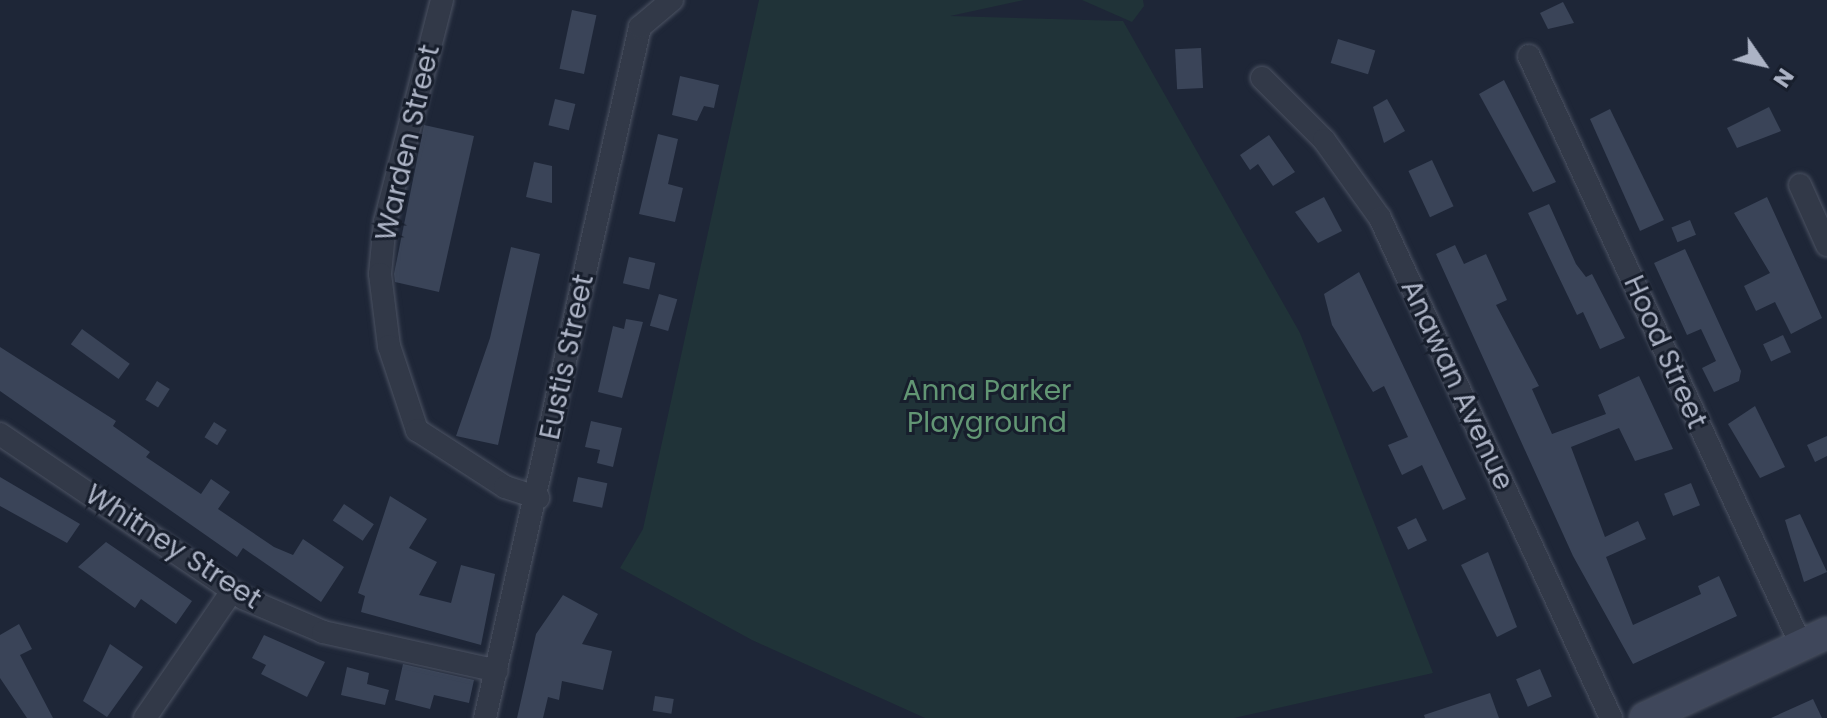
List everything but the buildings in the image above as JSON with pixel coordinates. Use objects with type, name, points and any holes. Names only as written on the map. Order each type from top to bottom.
[{"type":"main road","points":[[1645,718],[1814,640]]},
{"type":"street","name":"Warden Street","points":[[442,0],[385,222],[380,274],[389,346],[417,430],[505,487],[538,498]]},
{"type":"street","name":"Eustis Street","points":[[485,718],[538,498],[640,27],[670,4]]},
{"type":"street","name":"Hood Street","points":[[1529,56],[1814,640]]},
{"type":"street","name":"Anawan Avenue","points":[[1262,78],[1324,140],[1380,218],[1611,718]]},
{"type":"street","points":[[1800,185],[1827,245]]},
{"type":"street","name":"Whitney Street","points":[[0,434],[232,591],[323,632],[497,671]]},
{"type":"street","points":[[145,718],[232,591]]},
{"type":"green space","name":"Anna Parker Playground","points":[[759,0],[1024,0],[950,16],[1123,21],[1300,333],[1433,673],[1234,718],[925,718],[752,640],[620,568],[643,529]]},
{"type":"green space","points":[[1082,0],[1143,0],[1144,6],[1132,22]]}]
